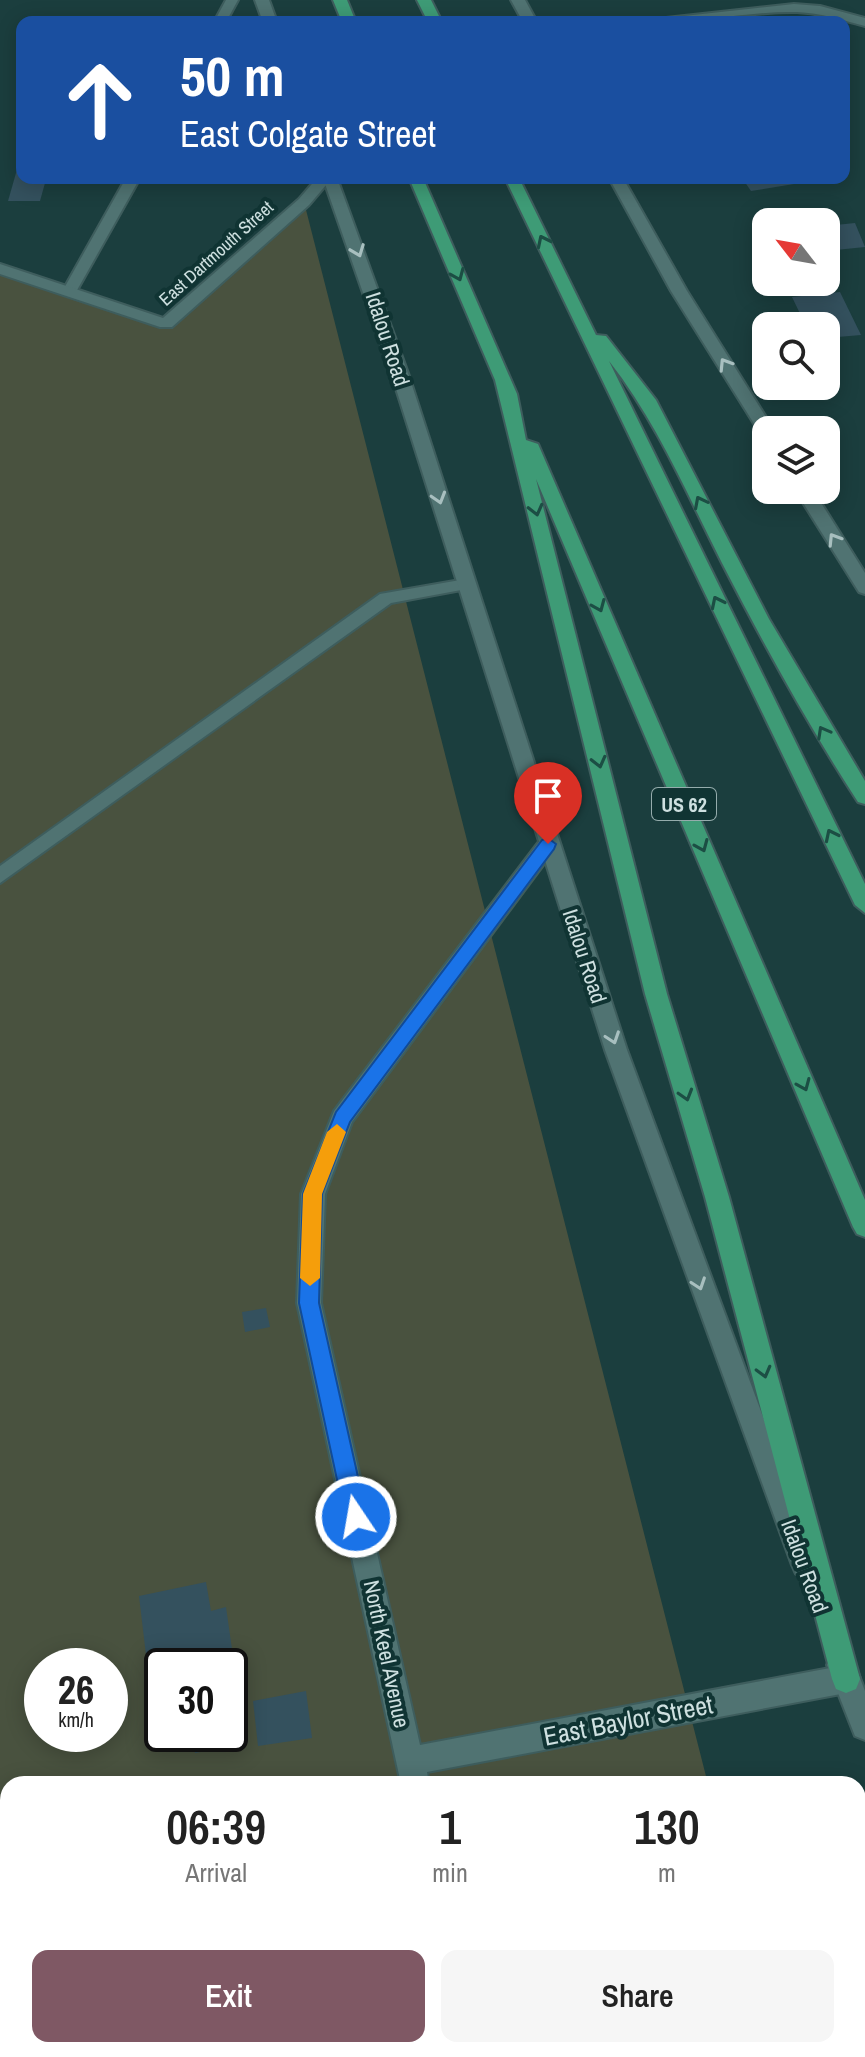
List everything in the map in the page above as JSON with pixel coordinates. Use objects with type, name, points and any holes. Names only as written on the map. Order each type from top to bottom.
[{"type":"highway","name":"US 62","points":[[419,184],[865,1227]]},
{"type":"highway","points":[[515,184],[865,905]]},
{"type":"highway","points":[[574,305],[648,400],[760,619],[826,737],[865,797]]},
{"type":"highway","points":[[503,380],[656,994],[717,1197],[846,1679]]},
{"type":"street","points":[[865,1],[850,18],[865,22]]},
{"type":"street","points":[[721,16],[794,8],[839,16]]},
{"type":"street","name":"East Dartmouth Street","points":[[69,292],[166,324],[321,184]]},
{"type":"street","name":"Idalou Road","points":[[329,184],[380,310],[548,844],[715,1328],[865,1726]]},
{"type":"street","points":[[619,184],[679,291],[757,416]]},
{"type":"street","points":[[0,269],[69,292]]},
{"type":"street","points":[[813,504],[865,588]]},
{"type":"street","name":"North Keel Avenue","points":[[412,1772],[309,1303],[313,1194],[342,1118],[548,844]]},
{"type":"street","name":"East Baylor Street","points":[[412,1772],[846,1679]]},
{"type":"lane","points":[[69,292],[130,184]]},
{"type":"lane","points":[[0,876],[386,598],[466,584]]},
{"type":"green space","points":[[304,202],[706,1776],[0,1776],[0,268],[166,323]]},
{"type":"building","points":[[16,173],[16,184],[45,184],[40,201],[8,201]]},
{"type":"building","points":[[746,184],[794,184],[751,191]]},
{"type":"building","points":[[855,223],[865,247],[840,250],[840,225]]},
{"type":"building","points":[[840,292],[861,335],[840,337],[840,312],[799,312],[792,297],[840,296]]},
{"type":"building","points":[[266,1308],[270,1327],[245,1332],[242,1312]]},
{"type":"building","points":[[206,1582],[211,1611],[226,1607],[232,1648],[145,1648],[139,1596]]},
{"type":"building","points":[[306,1691],[312,1738],[258,1746],[253,1701]]},
{"type":"slow traffic","points":[[310,1278],[313,1194],[337,1132]]},
{"type":"route","points":[[356,1517],[309,1303],[313,1194],[342,1118],[548,844]]}]
